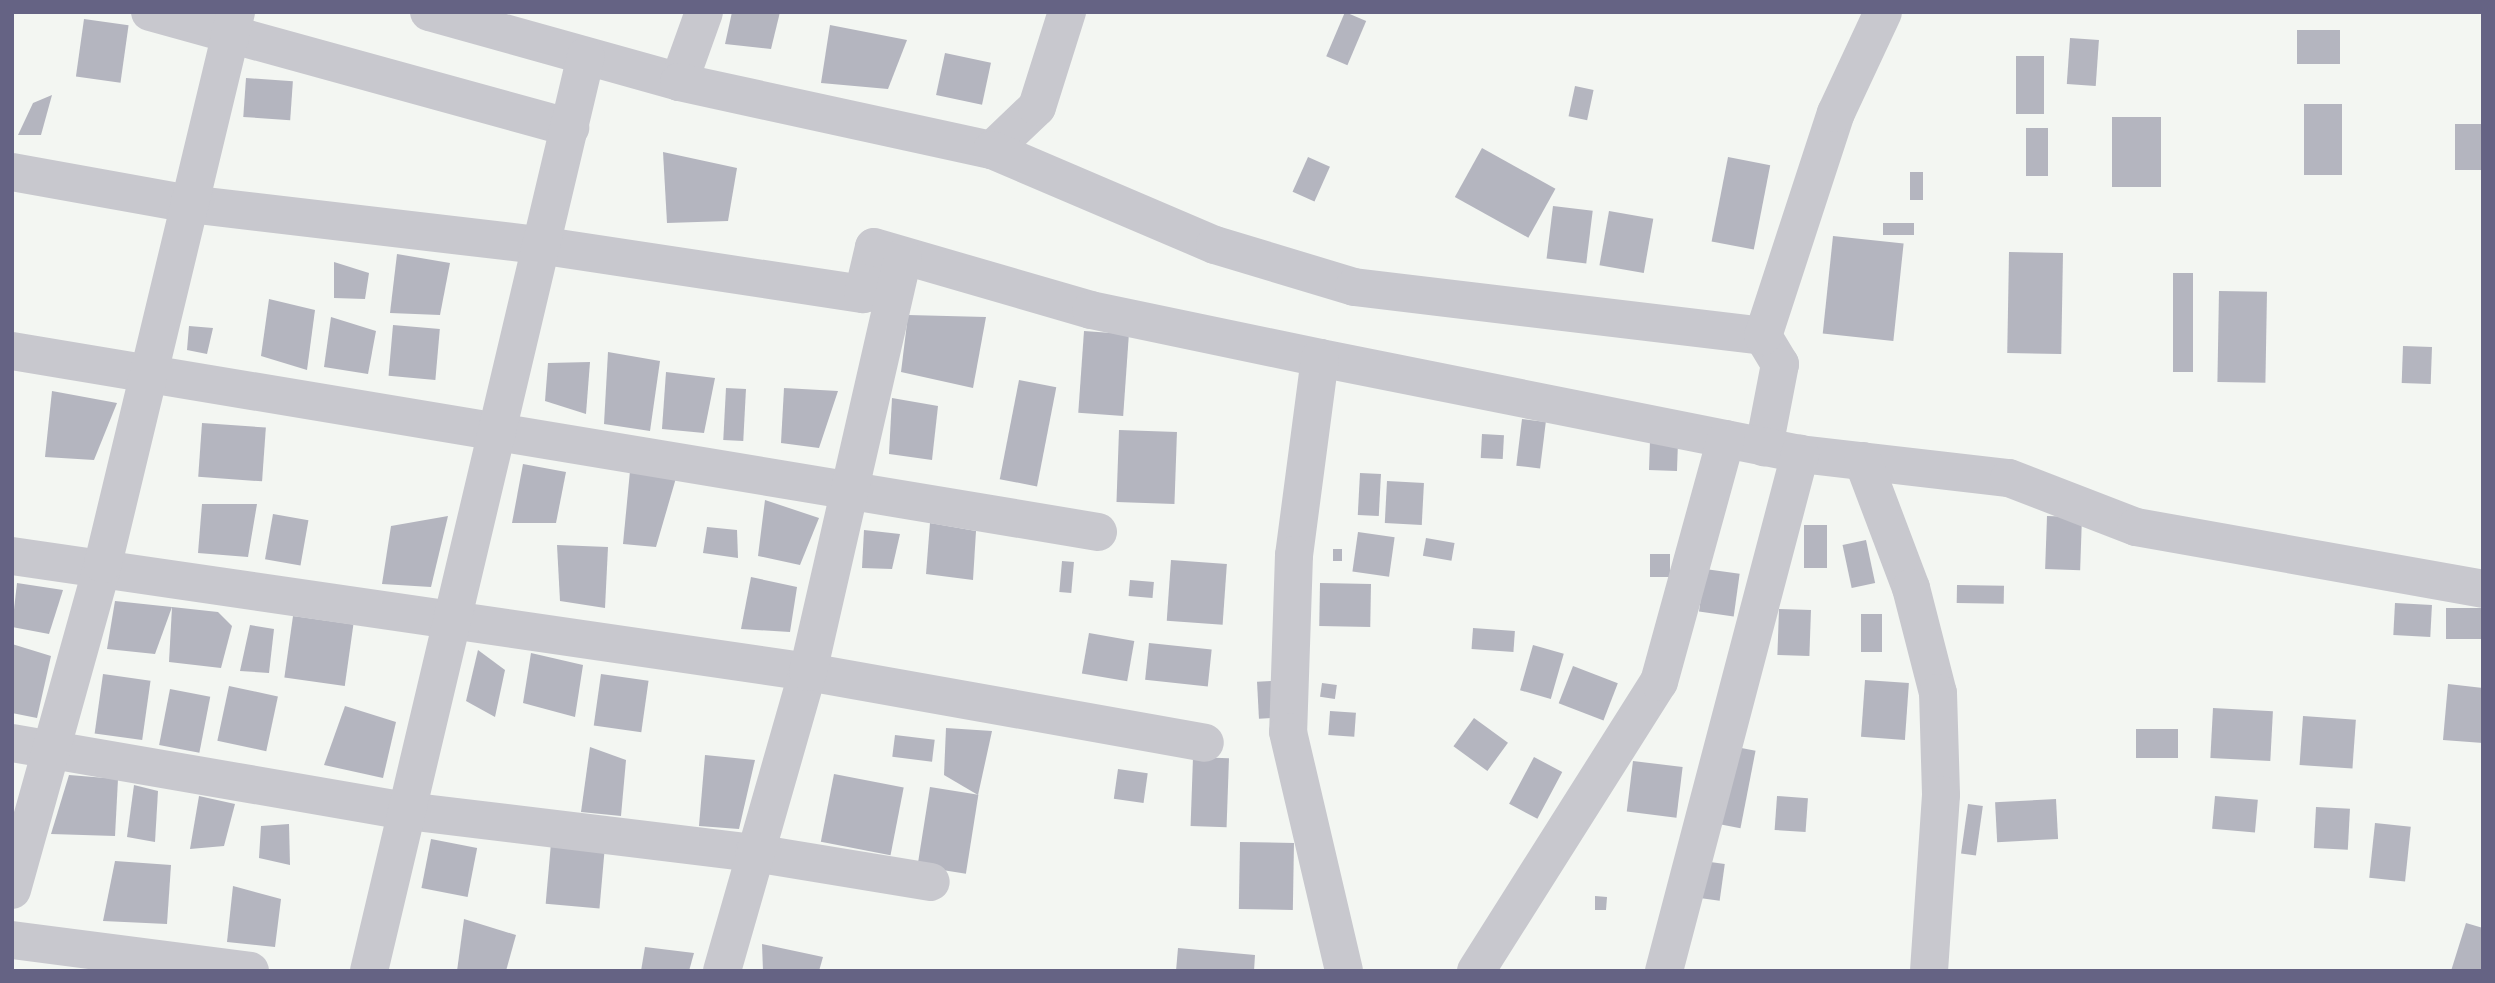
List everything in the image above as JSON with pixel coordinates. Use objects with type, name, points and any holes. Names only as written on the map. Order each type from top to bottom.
[{"type":"street","points":[[150,12],[235,23],[570,128]]},
{"type":"street","points":[[429,12],[679,82],[992,150],[1215,245],[1354,286],[1763,336]]},
{"type":"street","points":[[679,82],[704,12]]},
{"type":"street","points":[[992,150],[1037,107],[1067,12]]},
{"type":"street","points":[[1664,971],[1782,450],[1780,364],[1763,336],[1836,113],[1883,12]]},
{"type":"street","points":[[12,890],[54,750],[103,564],[148,370],[235,23]]},
{"type":"street","points":[[369,971],[545,246],[586,56]]},
{"type":"street","points":[[12,172],[189,204],[545,246],[863,294],[874,247],[903,258],[1091,310],[1782,450],[2009,478],[2136,527],[2483,589]]},
{"type":"street","points":[[722,971],[808,672],[903,258]]},
{"type":"street","points":[[12,351],[148,370],[849,492],[1098,532]]},
{"type":"street","points":[[1320,358],[1294,555],[1288,732],[1344,971]]},
{"type":"street","points":[[1476,971],[1660,682],[1726,439]]},
{"type":"street","points":[[1863,461],[1911,588],[1938,693],[1941,795],[1929,971]]},
{"type":"street","points":[[12,556],[103,564],[808,672],[1205,743]]},
{"type":"street","points":[[12,743],[407,811],[754,853],[931,882]]},
{"type":"street","points":[[12,940],[250,971]]},
{"type":"building","points":[[732,12],[780,12],[771,49],[725,44]]},
{"type":"building","points":[[1345,12],[1366,21],[1347,65],[1326,56]]},
{"type":"building","points":[[84,19],[129,25],[120,83],[76,76]]},
{"type":"building","points":[[830,25],[907,40],[888,89],[821,83]]},
{"type":"building","points":[[2297,30],[2340,30],[2340,64],[2297,64]]},
{"type":"building","points":[[2070,38],[2099,40],[2096,86],[2067,84]]},
{"type":"building","points":[[945,53],[991,63],[982,105],[936,95]]},
{"type":"building","points":[[2016,56],[2044,56],[2044,114],[2016,114]]},
{"type":"building","points":[[246,78],[293,81],[290,120],[243,117]]},
{"type":"building","points":[[1575,86],[1594,90],[1587,120],[1569,116]]},
{"type":"building","points":[[52,95],[41,135],[18,135],[33,103]]},
{"type":"building","points":[[2304,104],[2342,104],[2342,175],[2304,175]]},
{"type":"building","points":[[2112,117],[2161,117],[2161,187],[2112,187]]},
{"type":"building","points":[[2455,124],[2483,124],[2483,170],[2455,170]]},
{"type":"building","points":[[2026,128],[2048,128],[2048,176],[2026,176]]},
{"type":"building","points":[[1482,148],[1555,189],[1528,238],[1455,197]]},
{"type":"building","points":[[663,152],[737,168],[728,221],[667,223]]},
{"type":"building","points":[[1308,157],[1330,167],[1314,201],[1293,192]]},
{"type":"building","points":[[1728,157],[1770,165],[1754,250],[1712,241]]},
{"type":"building","points":[[1910,172],[1923,172],[1923,200],[1910,200]]},
{"type":"building","points":[[1553,206],[1593,211],[1586,263],[1547,259]]},
{"type":"building","points":[[1609,211],[1653,219],[1644,273],[1599,265]]},
{"type":"building","points":[[1883,223],[1914,223],[1914,235],[1883,235]]},
{"type":"building","points":[[1833,236],[1904,243],[1893,341],[1823,333]]},
{"type":"building","points":[[2009,252],[2063,253],[2061,354],[2007,353]]},
{"type":"building","points":[[397,254],[450,263],[440,315],[390,313]]},
{"type":"building","points":[[334,262],[369,273],[365,299],[334,298]]},
{"type":"building","points":[[2173,273],[2193,273],[2193,372],[2173,372]]},
{"type":"building","points":[[2219,291],[2267,292],[2265,383],[2217,382]]},
{"type":"building","points":[[269,299],[315,310],[307,370],[261,356]]},
{"type":"building","points":[[908,315],[986,317],[973,388],[901,372]]},
{"type":"building","points":[[331,317],[376,331],[368,374],[324,367]]},
{"type":"building","points":[[393,325],[440,329],[435,380],[389,376]]},
{"type":"building","points":[[189,326],[213,328],[207,354],[187,350]]},
{"type":"building","points":[[1084,331],[1129,334],[1123,416],[1078,413]]},
{"type":"building","points":[[2403,346],[2432,347],[2431,384],[2402,383]]},
{"type":"building","points":[[608,352],[660,361],[650,431],[604,424]]},
{"type":"building","points":[[590,362],[586,414],[545,401],[548,363]]},
{"type":"building","points":[[666,372],[715,378],[704,433],[662,429]]},
{"type":"building","points":[[1019,380],[1056,387],[1037,486],[1000,479]]},
{"type":"building","points":[[726,388],[746,389],[743,441],[723,440]]},
{"type":"building","points":[[784,388],[838,391],[819,448],[781,443]]},
{"type":"building","points":[[52,391],[117,403],[94,460],[45,457]]},
{"type":"building","points":[[892,398],[938,406],[932,460],[889,454]]},
{"type":"building","points":[[1522,419],[1546,422],[1540,469],[1516,466]]},
{"type":"building","points":[[202,423],[266,427],[262,481],[198,477]]},
{"type":"building","points":[[1119,430],[1177,432],[1174,504],[1116,502]]},
{"type":"building","points":[[1482,434],[1504,435],[1503,459],[1481,458]]},
{"type":"building","points":[[1650,441],[1678,442],[1677,471],[1649,470]]},
{"type":"building","points":[[523,464],[566,472],[556,523],[512,523]]},
{"type":"building","points":[[630,471],[676,478],[656,547],[623,544]]},
{"type":"building","points":[[1360,473],[1381,474],[1379,516],[1358,515]]},
{"type":"building","points":[[1387,481],[1424,483],[1422,525],[1385,523]]},
{"type":"building","points":[[765,500],[819,518],[800,565],[758,556]]},
{"type":"building","points":[[202,504],[257,504],[248,557],[198,553]]},
{"type":"building","points":[[273,514],[308,520],[300,566],[265,559]]},
{"type":"building","points":[[448,516],[431,587],[382,584],[391,526]]},
{"type":"building","points":[[2047,516],[2082,517],[2080,570],[2045,569]]},
{"type":"building","points":[[930,523],[976,531],[973,580],[926,574]]},
{"type":"building","points":[[1804,525],[1827,525],[1827,568],[1804,568]]},
{"type":"building","points":[[707,527],[737,530],[738,558],[703,553]]},
{"type":"building","points":[[864,530],[900,534],[892,569],[862,568]]},
{"type":"building","points":[[1358,532],[1395,537],[1389,577],[1352,572]]},
{"type":"building","points":[[1426,538],[1455,543],[1451,561],[1423,556]]},
{"type":"building","points":[[1866,540],[1875,583],[1852,588],[1843,545]]},
{"type":"building","points":[[557,545],[608,547],[605,608],[560,601]]},
{"type":"building","points":[[1333,549],[1342,549],[1342,561],[1333,561]]},
{"type":"building","points":[[1650,554],[1670,554],[1670,577],[1650,577]]},
{"type":"building","points":[[1171,560],[1227,564],[1223,625],[1167,621]]},
{"type":"building","points":[[1062,561],[1074,562],[1071,593],[1059,592]]},
{"type":"building","points":[[1705,569],[1740,574],[1734,616],[1699,612]]},
{"type":"building","points":[[751,577],[797,587],[790,632],[741,629]]},
{"type":"building","points":[[1130,580],[1154,582],[1153,598],[1129,596]]},
{"type":"building","points":[[17,583],[63,590],[49,634],[12,627]]},
{"type":"building","points":[[1320,583],[1371,584],[1370,627],[1319,626]]},
{"type":"building","points":[[1957,585],[2004,586],[2004,604],[1957,603]]},
{"type":"building","points":[[115,601],[172,607],[155,654],[107,649]]},
{"type":"building","points":[[2395,603],[2432,605],[2430,637],[2393,635]]},
{"type":"building","points":[[172,607],[218,612],[232,626],[221,668],[169,662]]},
{"type":"building","points":[[2446,608],[2483,608],[2483,639],[2446,639]]},
{"type":"building","points":[[1779,609],[1811,610],[1809,656],[1777,655]]},
{"type":"building","points":[[1861,614],[1882,614],[1882,652],[1861,652]]},
{"type":"building","points":[[293,616],[353,624],[345,686],[284,677]]},
{"type":"building","points":[[250,625],[274,629],[269,673],[240,671]]},
{"type":"building","points":[[1473,628],[1515,631],[1513,652],[1472,649]]},
{"type":"building","points":[[1089,633],[1134,641],[1127,681],[1082,673]]},
{"type":"building","points":[[1149,643],[1212,650],[1208,686],[1145,680]]},
{"type":"building","points":[[12,644],[51,656],[37,718],[12,713]]},
{"type":"building","points":[[1533,645],[1564,654],[1551,699],[1520,690]]},
{"type":"building","points":[[478,650],[505,670],[495,717],[466,701]]},
{"type":"building","points":[[531,653],[583,665],[575,717],[523,703]]},
{"type":"building","points":[[1573,666],[1618,683],[1603,721],[1559,703]]},
{"type":"building","points":[[103,674],[151,681],[142,740],[95,733]]},
{"type":"building","points":[[601,674],[649,681],[641,732],[594,725]]},
{"type":"building","points":[[1865,680],[1909,683],[1905,740],[1861,737]]},
{"type":"building","points":[[1271,681],[1273,718],[1259,719],[1257,682]]},
{"type":"building","points":[[1322,683],[1337,685],[1335,699],[1320,697]]},
{"type":"building","points":[[2448,684],[2483,688],[2483,743],[2443,740]]},
{"type":"building","points":[[229,686],[278,696],[266,751],[217,741]]},
{"type":"building","points":[[170,689],[210,697],[199,753],[159,745]]},
{"type":"building","points":[[345,706],[396,722],[383,778],[324,765]]},
{"type":"building","points":[[2213,708],[2273,711],[2270,761],[2210,758]]},
{"type":"building","points":[[1330,711],[1356,713],[1354,737],[1328,735]]},
{"type":"building","points":[[2303,716],[2356,720],[2352,769],[2300,765]]},
{"type":"building","points":[[1474,718],[1508,743],[1487,771],[1453,746]]},
{"type":"building","points":[[946,728],[992,731],[978,795],[944,775]]},
{"type":"building","points":[[2136,729],[2178,729],[2178,758],[2136,758]]},
{"type":"building","points":[[895,735],[935,740],[932,762],[892,757]]},
{"type":"building","points":[[1731,746],[1756,751],[1740,828],[1716,824]]},
{"type":"building","points":[[590,747],[626,760],[621,816],[581,812]]},
{"type":"building","points":[[705,755],[755,760],[739,829],[699,826]]},
{"type":"building","points":[[1193,757],[1229,758],[1227,827],[1191,826]]},
{"type":"building","points":[[1534,757],[1562,772],[1537,819],[1509,804]]},
{"type":"building","points":[[1633,761],[1683,767],[1676,818],[1627,812]]},
{"type":"building","points":[[1118,769],[1148,773],[1144,803],[1114,799]]},
{"type":"building","points":[[834,774],[904,788],[891,855],[821,842]]},
{"type":"building","points":[[69,775],[118,779],[115,836],[51,834]]},
{"type":"building","points":[[134,785],[158,791],[155,842],[127,837]]},
{"type":"building","points":[[930,787],[978,795],[966,874],[917,866]]},
{"type":"building","points":[[199,796],[235,804],[224,846],[190,849]]},
{"type":"building","points":[[1777,796],[1808,798],[1806,832],[1775,830]]},
{"type":"building","points":[[2215,796],[2258,800],[2255,833],[2212,829]]},
{"type":"building","points":[[2056,799],[2058,839],[1997,842],[1995,802]]},
{"type":"building","points":[[1968,804],[1983,806],[1976,856],[1961,854]]},
{"type":"building","points":[[2316,807],[2350,809],[2348,850],[2314,848]]},
{"type":"building","points":[[2375,823],[2411,827],[2405,881],[2369,878]]},
{"type":"building","points":[[289,824],[290,865],[259,858],[261,826]]},
{"type":"building","points":[[431,839],[477,848],[468,897],[421,888]]},
{"type":"building","points":[[1240,842],[1294,843],[1293,910],[1239,909]]},
{"type":"building","points":[[551,843],[605,848],[599,908],[546,904]]},
{"type":"building","points":[[115,861],[171,865],[167,924],[103,921]]},
{"type":"building","points":[[1703,861],[1725,864],[1720,901],[1698,898]]},
{"type":"building","points":[[233,886],[281,899],[275,947],[227,942]]},
{"type":"building","points":[[1595,896],[1607,897],[1606,910],[1595,910]]},
{"type":"building","points":[[464,919],[516,935],[506,971],[457,971]]},
{"type":"building","points":[[2466,923],[2483,928],[2483,971],[2451,971]]},
{"type":"building","points":[[762,944],[823,957],[819,971],[763,971]]},
{"type":"building","points":[[645,947],[694,953],[689,971],[641,971]]},
{"type":"building","points":[[1178,948],[1255,955],[1254,971],[1176,971]]}]
